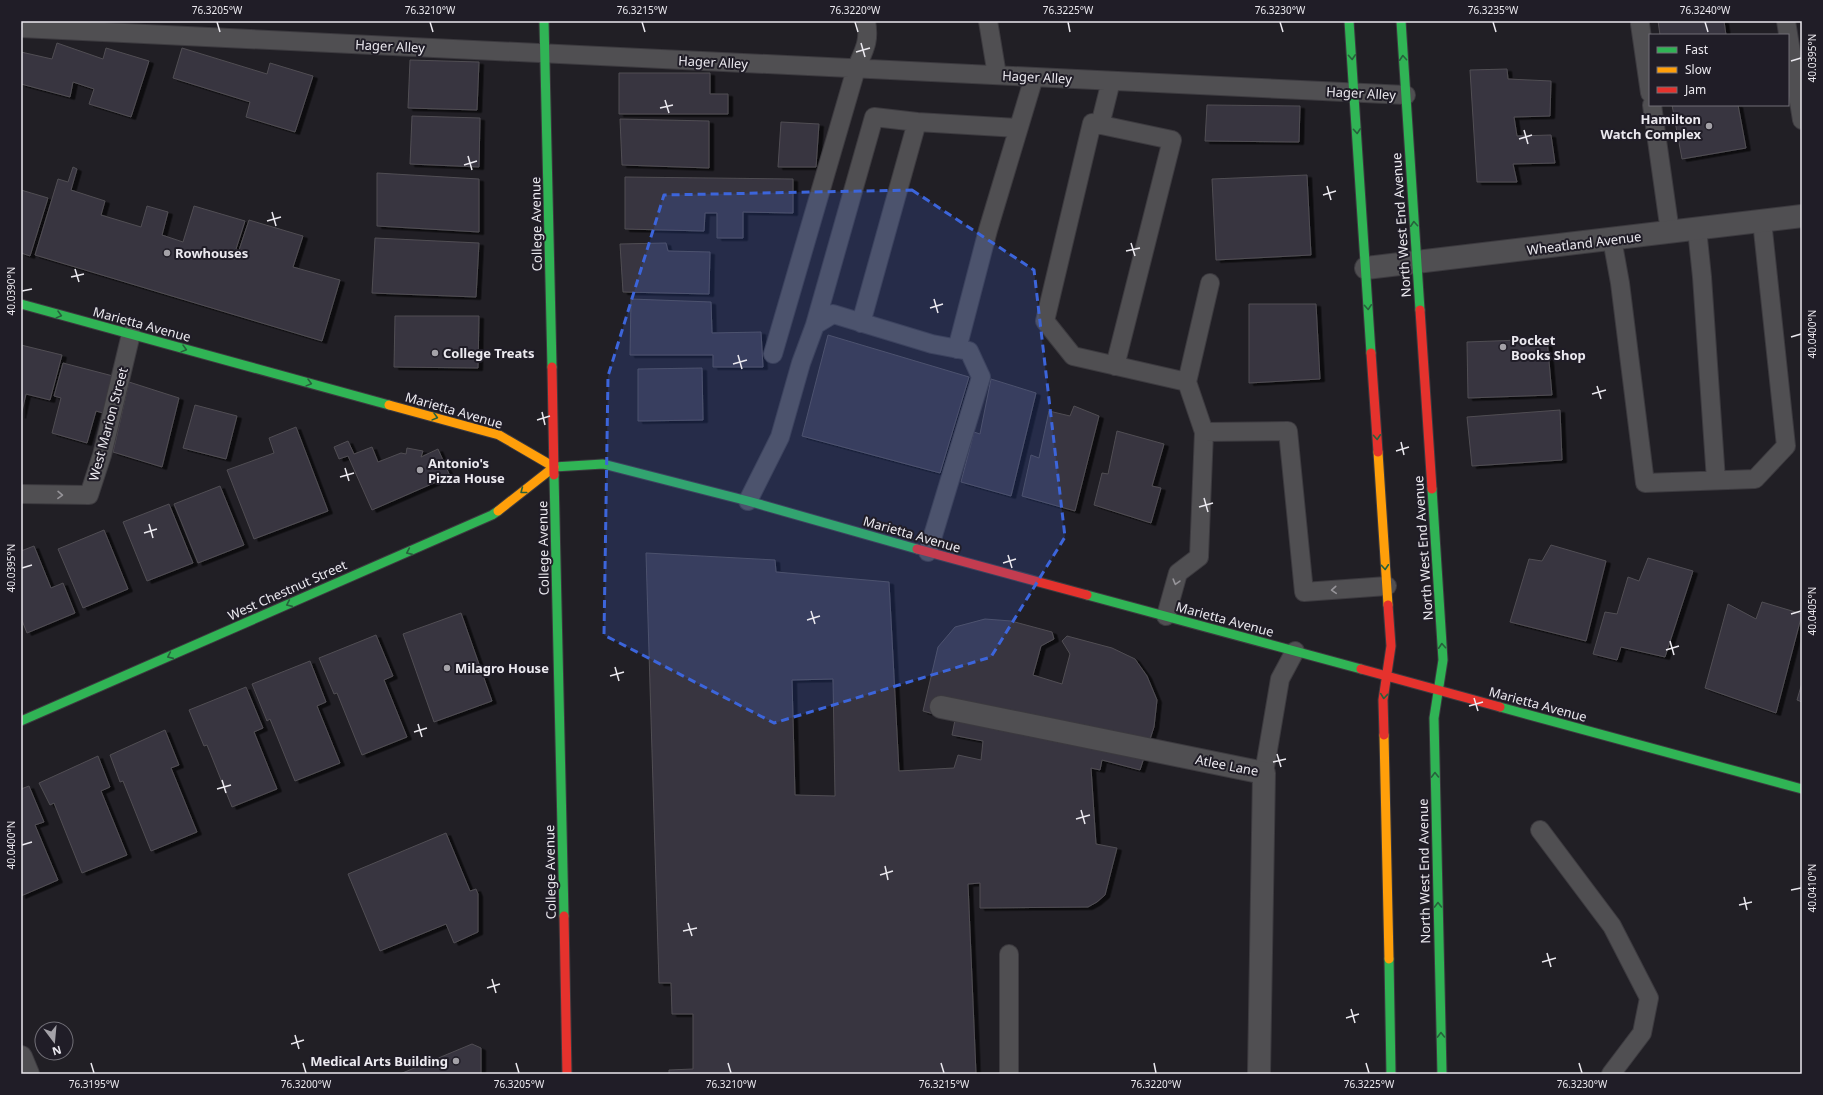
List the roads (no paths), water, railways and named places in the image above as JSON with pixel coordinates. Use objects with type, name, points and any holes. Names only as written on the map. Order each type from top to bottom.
[{"type":"main road","name":"College Avenue","points":[[544,21],[567,1074]]},
{"type":"main road","points":[[1349,21],[1391,646],[1383,700],[1391,1074]]},
{"type":"main road","name":"North West End Avenue","points":[[1401,21],[1443,660],[1434,718],[1442,1074]]},
{"type":"main road","name":"Marietta Avenue","points":[[21,304],[499,435],[554,468],[602,464],[748,501],[928,552],[1802,789]]},
{"type":"main road","name":"West Chestnut Street","points":[[21,721],[492,515],[554,468]]},
{"type":"street","name":"Wheatland Avenue","points":[[1366,268],[1802,216]]},
{"type":"street","name":"Atlee Lane","points":[[941,707],[1264,773],[1259,1074]]},
{"type":"street","points":[[21,1057],[28,1074]]},
{"type":"lane","points":[[773,354],[856,69],[869,35],[866,21]]},
{"type":"lane","points":[[988,21],[997,75]]},
{"type":"lane","points":[[1786,21],[1788,34]]},
{"type":"lane","points":[[1640,24],[1649,86]]},
{"type":"lane","name":"Hager Alley","points":[[21,28],[57,26],[188,29],[545,54],[1406,95]]},
{"type":"lane","points":[[1789,40],[1802,120]]},
{"type":"lane","points":[[957,349],[988,230],[1034,77]]},
{"type":"lane","points":[[1100,125],[1111,81]]},
{"type":"lane","points":[[1652,106],[1670,232]]},
{"type":"lane","points":[[748,501],[780,437],[801,363],[815,325],[874,117],[917,122],[1018,128]]},
{"type":"lane","points":[[861,323],[917,122]]},
{"type":"lane","points":[[1115,366],[1172,140],[1092,123],[1045,321],[1073,356],[1115,366],[1187,382]]},
{"type":"lane","points":[[1612,239],[1620,283],[1645,482],[1755,479],[1786,446],[1762,221]]},
{"type":"lane","points":[[1697,229],[1702,277],[1716,480]]},
{"type":"lane","points":[[1166,616],[1178,573],[1199,558],[1204,432],[1187,382],[1210,283]]},
{"type":"lane","points":[[815,325],[833,314],[932,344],[969,351],[981,377],[928,552]]},
{"type":"lane","name":"West Marion Street","points":[[21,494],[88,495],[102,455],[131,334]]},
{"type":"lane","points":[[1204,432],[1288,431],[1304,592],[1387,586]]},
{"type":"lane","points":[[1264,773],[1280,679],[1295,651]]},
{"type":"lane","points":[[1540,830],[1612,926],[1648,998],[1642,1033],[1611,1074]]},
{"type":"lane","points":[[1009,954],[1009,1074]]},
{"type":"place","name":"Hamilton Watch Complex","points":[[1709,126]]},
{"type":"place","name":"Rowhouses","points":[[167,253]]},
{"type":"place","name":"Pocket Books Shop","points":[[1503,347]]},
{"type":"place","name":"College Treats","points":[[435,353]]},
{"type":"place","name":"Antonio's Pizza House","points":[[420,470]]},
{"type":"place","name":"Milagro House","points":[[447,668]]},
{"type":"place","name":"Medical Arts Building","points":[[456,1061]]}]
